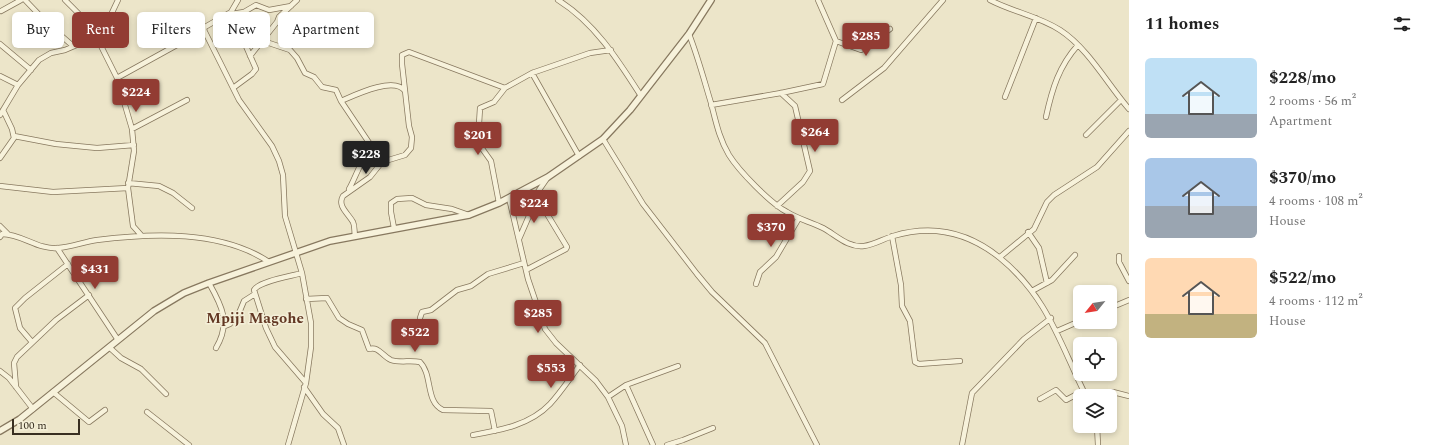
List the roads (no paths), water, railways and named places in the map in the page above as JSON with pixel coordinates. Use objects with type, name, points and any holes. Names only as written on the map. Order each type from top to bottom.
[{"type":"street","points":[[1,11],[21,0]]},
{"type":"street","points":[[25,0],[50,26],[72,45]]},
{"type":"street","points":[[65,0],[77,12]]},
{"type":"street","points":[[112,12],[118,0]]},
{"type":"street","points":[[232,12],[238,0]]},
{"type":"street","points":[[270,30],[279,17],[298,0]]},
{"type":"street","points":[[558,0],[577,12],[610,50],[641,96]]},
{"type":"street","points":[[0,431],[53,392],[167,302],[209,283],[330,241],[469,214],[509,198],[548,177],[602,139],[641,96],[689,34],[710,0]]},
{"type":"street","points":[[711,105],[823,84],[836,41],[818,0]]},
{"type":"street","points":[[842,100],[884,68],[943,0]]},
{"type":"street","points":[[990,0],[1016,13],[1036,18],[1062,32],[1078,45],[1129,110]]},
{"type":"street","points":[[244,12],[256,5],[269,10],[293,5]]},
{"type":"street","points":[[1005,97],[1016,65],[1036,18]]},
{"type":"street","points":[[836,41],[861,50],[890,29]]},
{"type":"street","points":[[205,32],[233,88],[250,116],[272,146],[279,161],[285,189],[285,216],[297,252],[302,273],[311,322],[311,347],[305,385],[288,445]]},
{"type":"street","points":[[689,34],[719,136],[730,156],[777,206],[812,223],[844,242],[856,246],[864,246],[892,236],[927,229],[947,232],[970,239],[1000,257],[1032,291],[1051,318],[1083,389]]},
{"type":"street","points":[[270,43],[290,50],[297,58],[305,73],[314,77],[322,86],[336,90],[341,101],[382,162]]},
{"type":"street","points":[[0,44],[31,70]]},
{"type":"street","points":[[1046,117],[1052,89],[1069,54],[1078,45]]},
{"type":"street","points":[[0,158],[13,141],[14,136],[1,114],[18,85],[46,55],[72,46]]},
{"type":"street","points":[[102,48],[117,78],[132,129],[134,145],[128,188],[133,226],[141,235]]},
{"type":"street","points":[[117,78],[171,48]]},
{"type":"street","points":[[233,88],[255,71],[255,67],[246,48]]},
{"type":"street","points":[[250,56],[257,48]]},
{"type":"street","points":[[498,203],[491,161],[478,140],[480,108],[494,102],[505,88],[532,73],[590,53],[610,50]]},
{"type":"street","points":[[348,191],[370,177],[382,162],[405,155],[411,148],[412,137],[401,58],[402,54],[409,52],[505,88]]},
{"type":"street","points":[[532,73],[579,156]]},
{"type":"street","points":[[0,76],[18,85]]},
{"type":"street","points":[[341,101],[368,89],[397,86],[402,87],[406,93]]},
{"type":"street","points":[[777,206],[803,182],[810,171],[795,106],[781,93]]},
{"type":"street","points":[[132,129],[187,100]]},
{"type":"street","points":[[1086,135],[1121,100]]},
{"type":"street","points":[[1000,257],[1028,232],[1034,229],[1047,202],[1054,195],[1097,167],[1129,131]]},
{"type":"street","points":[[14,136],[56,144],[97,148],[134,145]]},
{"type":"street","points":[[602,139],[644,204],[697,274],[712,292],[765,343],[817,445]]},
{"type":"street","points":[[355,235],[354,224],[343,209],[341,199],[348,191],[359,172],[366,154],[372,149]]},
{"type":"street","points":[[526,270],[566,249],[567,247],[539,202],[537,193],[548,177]]},
{"type":"street","points":[[128,183],[159,186],[173,193],[192,208]]},
{"type":"street","points":[[0,186],[53,192],[128,188]]},
{"type":"street","points":[[394,228],[391,207],[392,203],[396,199],[412,198],[426,205],[452,209],[469,214]]},
{"type":"street","points":[[509,198],[524,263],[547,334],[580,365],[608,397],[622,426],[626,445]]},
{"type":"street","points":[[519,239],[529,216],[539,202]]},
{"type":"street","points":[[756,284],[760,272],[776,256],[799,218]]},
{"type":"street","points":[[0,226],[3,234],[32,243],[57,248],[96,240],[141,235],[173,236],[223,242],[256,254],[269,262]]},
{"type":"street","points":[[1028,232],[1039,248],[1047,283]]},
{"type":"street","points":[[892,236],[901,285],[902,306],[910,321],[916,362],[919,364],[960,361]]},
{"type":"street","points":[[57,248],[118,340]]},
{"type":"street","points":[[1032,291],[1047,283],[1059,273],[1075,255]]},
{"type":"street","points":[[1119,256],[1119,262],[1129,281]]},
{"type":"street","points":[[420,318],[422,312],[431,310],[457,290],[471,286],[488,274],[524,263]]},
{"type":"street","points":[[32,342],[20,328],[15,308],[21,301],[68,264]]},
{"type":"street","points":[[302,273],[263,284],[255,288],[255,294],[266,328],[275,347],[305,385],[323,414],[338,428],[344,445]]},
{"type":"street","points":[[209,283],[218,299],[225,326],[223,338],[216,348]]},
{"type":"street","points":[[225,326],[230,324],[232,318],[239,313],[244,301],[255,294]]},
{"type":"street","points":[[16,388],[15,360],[56,320],[89,295]]},
{"type":"street","points":[[306,299],[327,298],[339,318],[362,330],[368,349],[374,348],[391,360],[420,362],[438,408],[444,410],[491,411],[495,431]]},
{"type":"street","points":[[1117,305],[1129,300]]},
{"type":"street","points":[[962,445],[972,393],[1024,339],[1051,318]]},
{"type":"street","points":[[1057,330],[1073,324]]},
{"type":"street","points":[[109,347],[121,358],[141,369],[166,394]]},
{"type":"street","points":[[473,435],[518,425],[541,412],[552,402],[580,365]]},
{"type":"street","points":[[608,397],[626,385],[678,366]]},
{"type":"street","points":[[0,371],[32,408]]},
{"type":"street","points":[[626,385],[653,445]]},
{"type":"street","points":[[1040,399],[1056,390],[1066,400],[1073,396]]},
{"type":"street","points":[[53,392],[88,422],[92,422],[105,410]]},
{"type":"street","points":[[1117,393],[1129,396]]},
{"type":"street","points":[[147,412],[182,443],[189,445]]},
{"type":"street","points":[[667,445],[713,428]]},
{"type":"street","points":[[1097,433],[1098,445]]},
{"type":"district","name":"Mpiji Magohe","points":[[255,318]]}]
